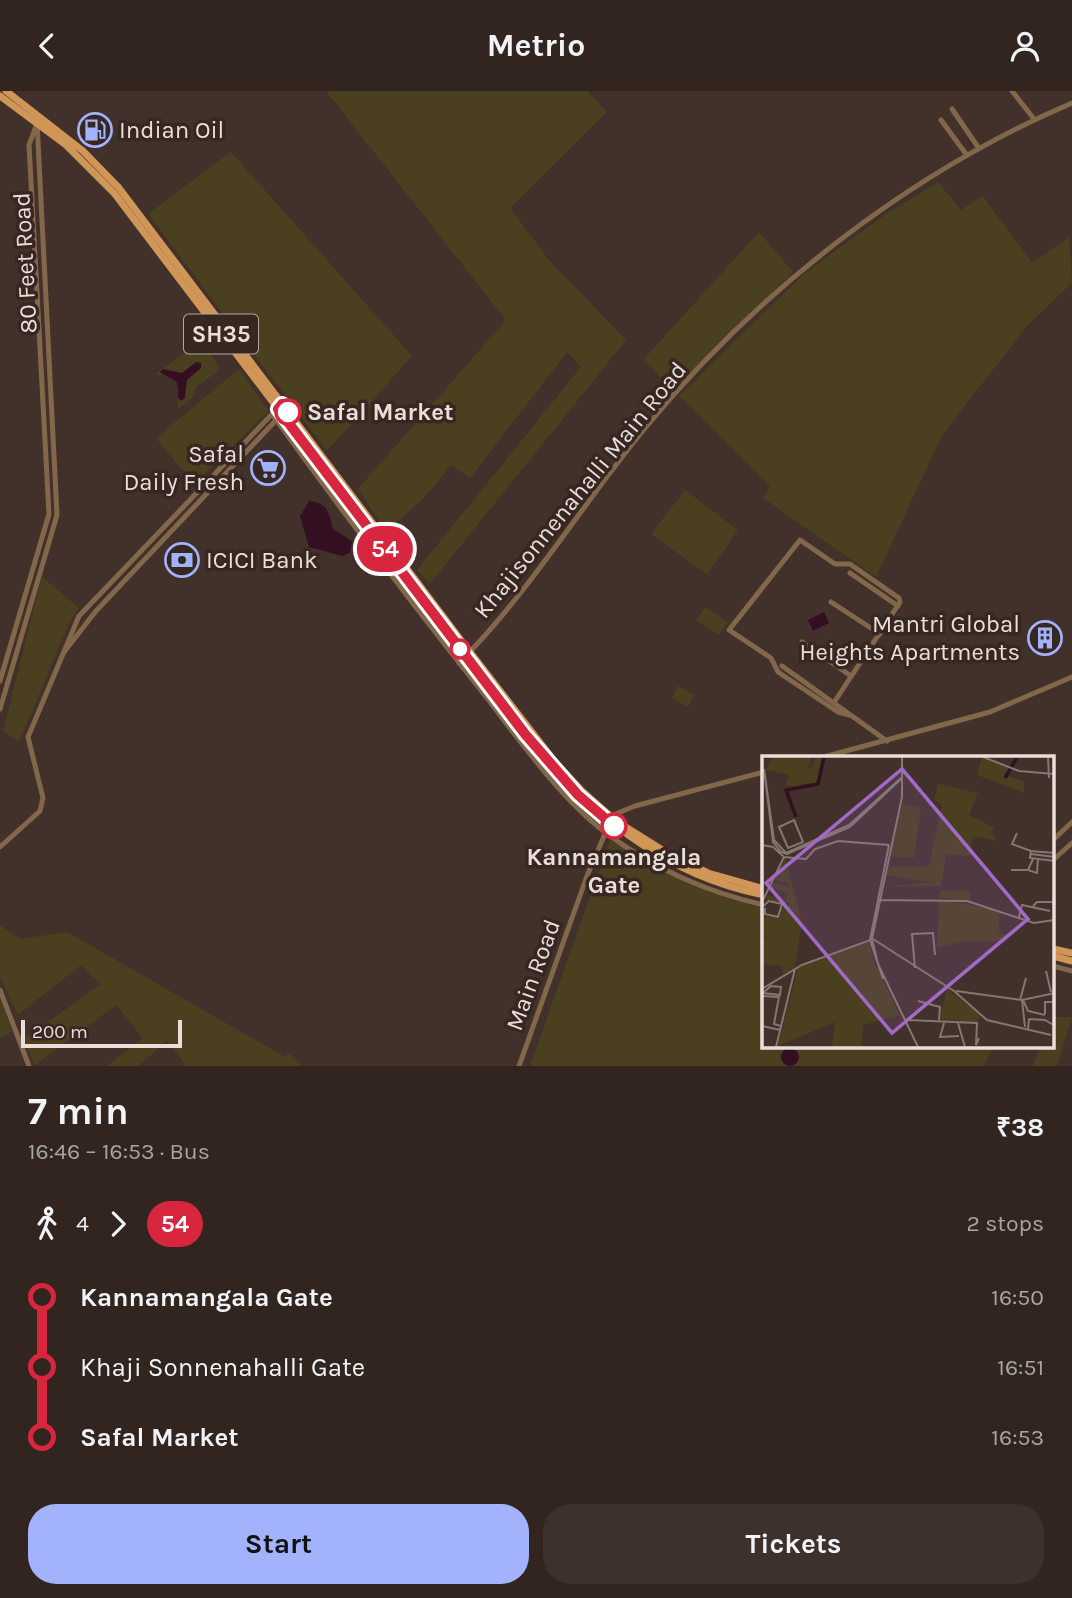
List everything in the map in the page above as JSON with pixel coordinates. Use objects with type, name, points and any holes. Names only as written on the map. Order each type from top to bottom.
[{"type":"main road","name":"SH35","points":[[6,91],[83,151],[118,188],[279,412],[555,762],[610,820],[654,854],[684,870],[733,889],[762,895]]},
{"type":"main road","name":"SH35","points":[[0,96],[39,119]]},
{"type":"main road","name":"SH35","points":[[610,820],[687,864],[735,883],[762,889]]},
{"type":"main road","points":[[1054,949],[1072,953]]},
{"type":"main road","points":[[1054,956],[1072,961]]},
{"type":"street","points":[[1012,91],[1034,119]]},
{"type":"street","name":"Khajisonnenahalli Main Road","points":[[459,663],[551,554],[645,429],[716,351],[813,260],[966,154],[1072,103]]},
{"type":"street","points":[[952,109],[978,147]]},
{"type":"street","name":"80 Feet Road","points":[[0,681],[49,515],[29,145],[39,119]]},
{"type":"street","name":"80 Feet Road","points":[[0,709],[57,515],[39,119]]},
{"type":"street","points":[[941,120],[966,154]]},
{"type":"street","points":[[0,847],[40,811],[43,798],[28,737],[79,616],[91,600],[242,445],[279,412]]},
{"type":"street","points":[[63,652],[96,611],[248,450],[279,412]]},
{"type":"street","points":[[279,412],[459,663],[545,770],[604,832],[680,878],[730,897],[762,905]]},
{"type":"street","points":[[242,445],[248,450]]},
{"type":"street","points":[[835,701],[898,606],[899,598],[850,564],[835,564],[800,540],[729,630],[771,658],[778,672],[800,688],[838,712],[849,715]]},
{"type":"street","points":[[850,573],[898,606]]},
{"type":"street","points":[[831,602],[880,634]]},
{"type":"street","points":[[802,642],[852,676]]},
{"type":"street","points":[[782,666],[835,701],[849,715],[887,741]]},
{"type":"street","points":[[828,756],[990,712],[1072,677]]},
{"type":"street","points":[[610,820],[619,811],[635,806],[762,773]]},
{"type":"street","name":"Main Road","points":[[519,1066],[610,820]]},
{"type":"street","points":[[1054,838],[1072,822]]},
{"type":"street","points":[[1054,859],[1072,843]]},
{"type":"street","points":[[1054,967],[1072,971]]},
{"type":"street","points":[[0,990],[29,1066]]},
{"type":"shaded area","points":[[326,91],[587,91],[607,112],[510,208],[549,260],[626,340],[430,584],[417,570],[581,367],[567,352],[470,478],[451,465],[424,498],[386,532],[358,489],[506,320]]},
{"type":"shaded area","points":[[231,152],[412,356],[327,451],[148,214]]},
{"type":"shaded area","points":[[938,182],[961,210],[983,196],[1032,263],[1069,237],[1072,283],[1028,325],[942,435],[876,577],[763,498],[770,487],[679,396],[805,273],[886,214]]},
{"type":"shaded area","points":[[759,232],[793,272],[673,391],[644,359]]},
{"type":"shaded area","points":[[203,344],[219,366],[218,371],[195,388],[193,397],[178,409],[179,383],[176,378],[156,374],[195,345]]},
{"type":"shaded area","points":[[196,362],[201,363],[201,368],[187,380],[185,398],[181,401],[178,397],[177,382],[160,372],[163,369],[182,373]]},
{"type":"shaded area","points":[[239,369],[269,411],[194,484],[156,438]]},
{"type":"shaded area","points":[[685,490],[738,530],[707,574],[651,534]]},
{"type":"shaded area","points":[[309,501],[321,504],[329,514],[333,529],[352,541],[350,553],[342,556],[309,547],[300,516]]},
{"type":"shaded area","points":[[42,577],[79,608],[69,623],[19,742],[3,731]]},
{"type":"shaded area","points":[[705,607],[728,622],[719,635],[696,620]]},
{"type":"shaded area","points":[[824,612],[829,623],[813,631],[808,620]]},
{"type":"shaded area","points":[[678,686],[694,695],[688,707],[672,698]]},
{"type":"shaded area","points":[[610,840],[684,881],[742,903],[762,908],[762,1049],[992,1049],[984,1066],[530,1066]]},
{"type":"shaded area","points":[[0,925],[20,939],[67,932],[285,1057],[289,1053],[301,1066],[186,1066],[167,1041],[138,1066],[107,1066],[143,1038],[116,1005],[34,1066],[24,1039],[101,984],[81,965],[18,1015],[0,977]]},
{"type":"shaded area","points":[[0,997],[12,1031],[0,1038]]},
{"type":"shaded area","points":[[1054,1017],[1072,1017],[1057,1066],[1033,1066],[1039,1049],[1054,1049]]},
{"type":"shaded area","points":[[787,1049],[793,1049],[798,1054],[796,1063],[790,1066],[784,1063],[781,1057]]},
{"type":"bus line","name":"54","points":[[288,412],[282,404],[278,409],[525,734],[578,795],[614,826]]},
{"type":"place","name":"Indian Oil","points":[[95,130]]},
{"type":"place","name":"Safal Market","points":[[288,412]]},
{"type":"place","name":"Safal Daily Fresh","points":[[268,468]]},
{"type":"place","name":"ICICI Bank","points":[[182,560]]},
{"type":"place","name":"Mantri Global Heights Apartments","points":[[1045,638]]},
{"type":"place","name":"Kannamangala Gate","points":[[614,826]]}]
